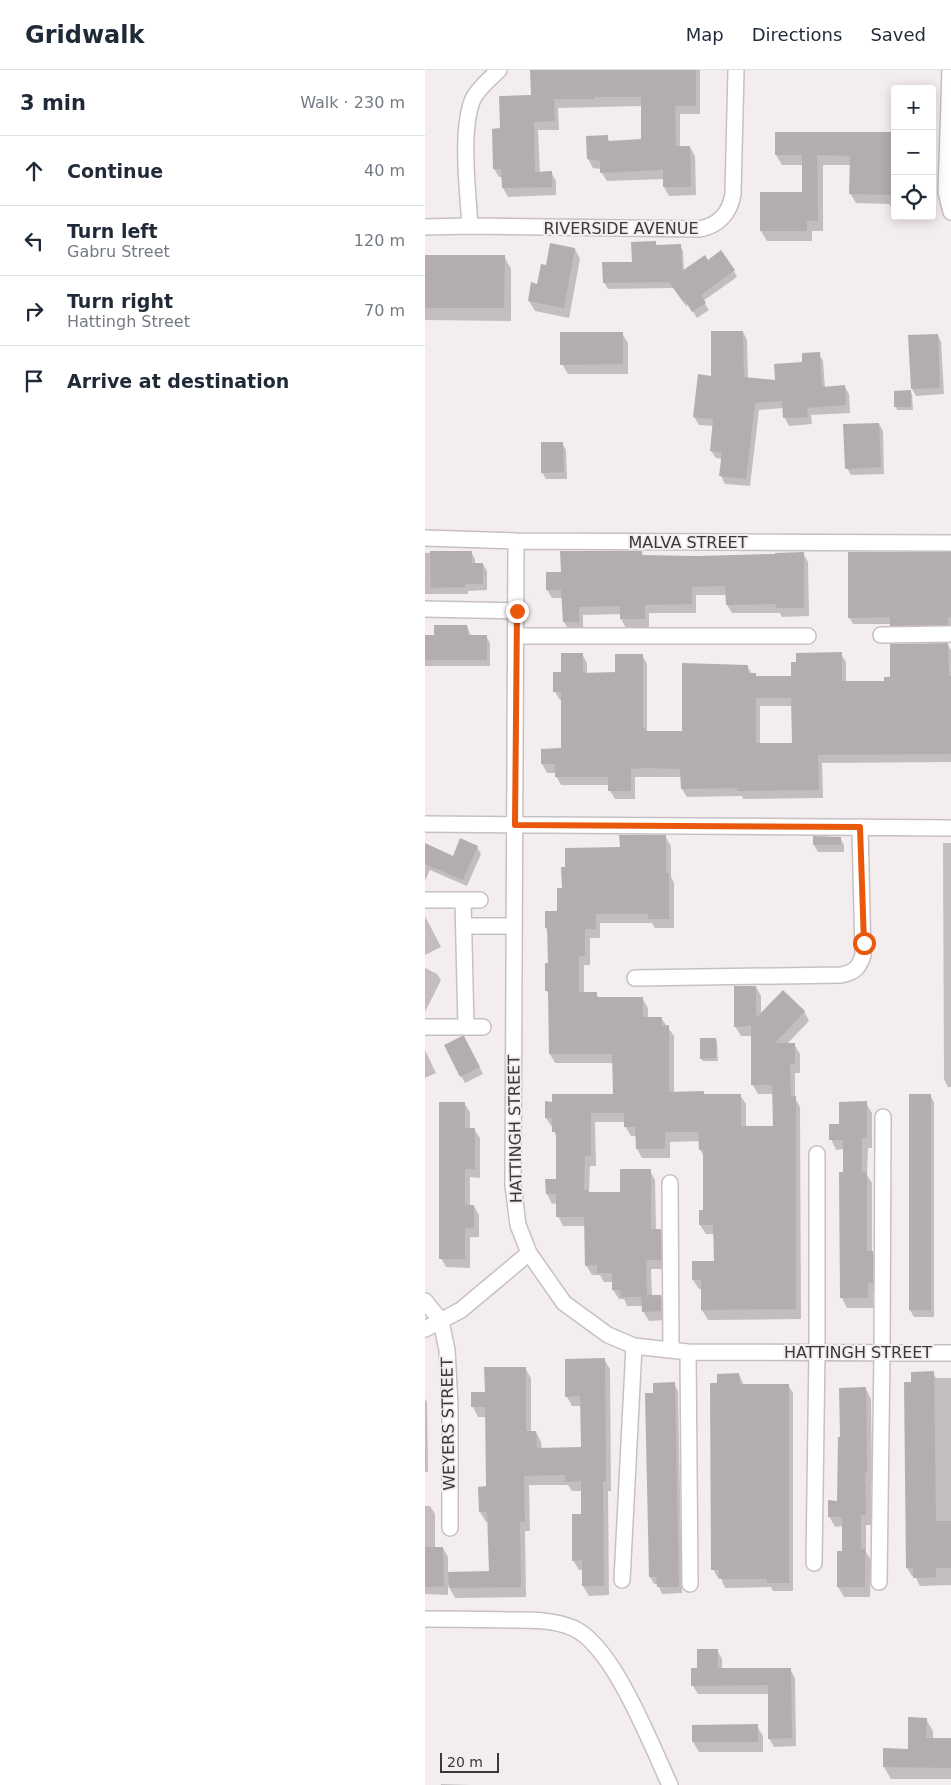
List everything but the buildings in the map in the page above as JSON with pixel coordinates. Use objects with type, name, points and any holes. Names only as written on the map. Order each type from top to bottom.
[{"type":"street","points":[[470,226],[467,120],[473,98],[499,70]]},
{"type":"street","name":"RIVERSIDE AVENUE","points":[[425,227],[699,229],[711,226],[721,219],[728,210],[733,194],[736,70]]},
{"type":"street","points":[[950,70],[946,192],[951,212]]},
{"type":"street","name":"MALVA STREET","points":[[425,538],[516,541],[951,543]]},
{"type":"street","name":"HATTINGH STREET","points":[[516,541],[513,1185],[518,1225],[529,1253],[564,1303],[608,1336],[634,1346],[688,1352],[951,1352]]},
{"type":"street","points":[[425,609],[517,611]]},
{"type":"street","points":[[881,635],[951,634]]},
{"type":"street","points":[[517,636],[809,636]]},
{"type":"street","points":[[425,824],[951,828]]},
{"type":"street","points":[[635,978],[841,975],[853,973],[859,966],[863,955],[860,827]]},
{"type":"street","points":[[425,900],[480,900]]},
{"type":"street","points":[[463,900],[466,1027]]},
{"type":"street","points":[[464,926],[514,926]]},
{"type":"street","points":[[425,1026],[483,1027]]},
{"type":"street","points":[[879,1582],[883,1117]]},
{"type":"street","points":[[814,1563],[817,1154]]},
{"type":"street","points":[[670,1183],[671,1350]]},
{"type":"street","points":[[425,1329],[461,1310],[529,1253]]},
{"type":"street","points":[[425,1301],[441,1321]]},
{"type":"street","name":"WEYERS STREET","points":[[441,1321],[448,1367],[451,1442],[450,1528]]},
{"type":"street","points":[[622,1580],[634,1346]]},
{"type":"street","points":[[688,1352],[690,1584]]},
{"type":"street","points":[[425,1619],[537,1620],[574,1628],[585,1635],[600,1652],[618,1678],[670,1785]]},
{"type":"route","points":[[517,611],[515,825],[860,827],[864,943]]}]
